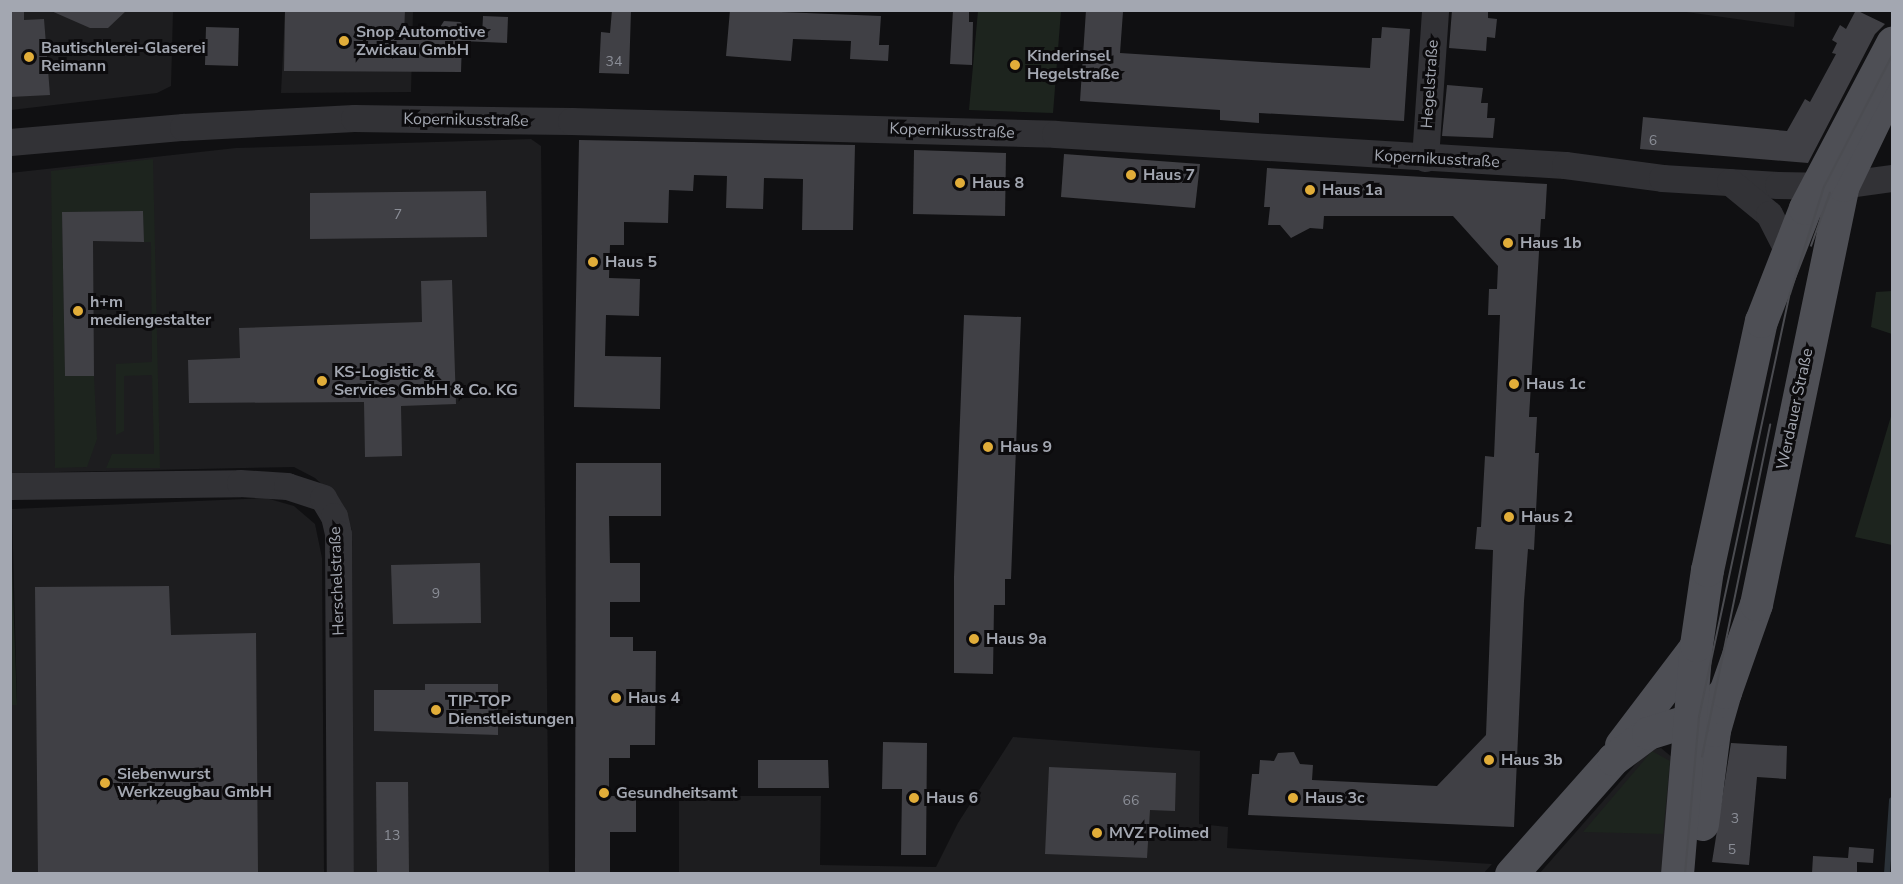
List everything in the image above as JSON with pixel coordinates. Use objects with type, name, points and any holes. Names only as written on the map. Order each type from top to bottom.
[{"type":"main road","name":"Werdauer Straße","points":[[1613,759],[1648,733],[1687,723],[1712,707],[1725,692],[1756,604],[1829,186],[1893,43]]},
{"type":"main road","name":"Werdauer Straße","points":[[1687,723],[1707,570],[1758,332],[1786,248],[1829,186],[1893,83]]},
{"type":"main road","name":"Werdauer Straße","points":[[1511,873],[1613,759],[1696,645]]},
{"type":"main road","points":[[1697,873],[1705,789],[1725,692]]},
{"type":"main road","points":[[1677,873],[1687,723]]},
{"type":"street","name":"Hegelstraße","points":[[1425,158],[1435,10]]},
{"type":"street","name":"Kopernikusstraße","points":[[10,142],[183,127],[354,118],[571,121],[1055,134],[1574,166],[1730,182],[1829,186],[1893,178]]},
{"type":"street","points":[[1730,182],[1769,214],[1786,248]]},
{"type":"street","name":"Herschelstraße","points":[[10,486],[240,483],[287,486],[323,498],[334,516],[339,534],[340,873]]},
{"type":"shaded area","points":[[10,11],[173,11],[171,86],[157,93],[11,110]]},
{"type":"shaded area","name":"Snop Automotive Zwickau GmbH","points":[[285,11],[413,11],[411,92],[281,93]]},
{"type":"shaded area","name":"Kinderinsel Hegelstraße","points":[[978,11],[1061,11],[1053,113],[969,110]]},
{"type":"shaded area","points":[[1679,11],[1795,11],[1794,27]]},
{"type":"shaded area","points":[[531,139],[541,146],[549,873],[353,873],[352,530],[341,502],[315,478],[294,467],[11,473],[10,173],[236,148]]},
{"type":"shaded area","points":[[153,159],[160,468],[106,468],[112,454],[154,454],[152,375],[124,376],[124,431],[116,435],[116,364],[152,362],[151,242],[144,242],[143,211],[62,212],[65,376],[94,376],[97,439],[87,467],[55,468],[51,171]]},
{"type":"shaded area","points":[[1892,291],[1892,334],[1871,327],[1876,292]]},
{"type":"shaded area","points":[[1892,413],[1892,545],[1855,537]]},
{"type":"shaded area","points":[[266,498],[294,506],[315,524],[322,558],[324,873],[11,873],[10,705],[17,704],[12,509]]},
{"type":"shaded area","points":[[10,509],[17,705],[10,705]]},
{"type":"shaded area","points":[[1013,737],[1200,751],[1199,824],[1228,827],[1227,848],[1492,864],[1483,874],[679,874],[679,796],[821,796],[820,865],[936,867],[958,823]]},
{"type":"shaded area","points":[[1661,748],[1673,758],[1663,873],[1539,874],[1648,750]]},
{"type":"shaded area","points":[[1652,751],[1670,761],[1663,834],[1583,832]]},
{"type":"building","name":"Bautischlerei-Glaserei Reimann","points":[[10,10],[24,10],[24,20],[44,19],[50,95],[10,97]]},
{"type":"building","points":[[49,10],[127,10],[108,28],[90,28]]},
{"type":"building","name":"Snop Automotive Zwickau GmbH","points":[[285,10],[405,10],[404,35],[435,35],[444,21],[460,22],[482,36],[483,16],[508,17],[507,43],[462,41],[461,72],[284,71]]},
{"type":"building","points":[[612,10],[631,10],[629,74],[599,73],[601,32],[610,33]]},
{"type":"building","points":[[730,10],[881,16],[879,45],[889,45],[888,61],[850,59],[851,41],[793,39],[791,61],[726,56]]},
{"type":"building","points":[[953,10],[969,10],[969,22],[973,22],[972,65],[950,64]]},
{"type":"building","points":[[1086,10],[1123,12],[1120,53],[1262,62],[1370,68],[1372,38],[1381,38],[1382,27],[1410,29],[1404,121],[1259,113],[1259,123],[1220,120],[1220,110],[1080,101]]},
{"type":"building","points":[[1452,10],[1488,11],[1488,18],[1497,19],[1495,38],[1487,37],[1486,51],[1449,48]]},
{"type":"building","points":[[1856,10],[1885,24],[1875,34],[1808,163],[1640,149],[1643,117],[1787,131],[1805,99],[1810,102],[1836,54],[1832,53],[1837,43],[1832,40],[1840,25],[1846,29]]},
{"type":"building","points":[[206,27],[239,28],[238,66],[205,65]]},
{"type":"building","points":[[1447,85],[1483,88],[1481,103],[1488,103],[1487,118],[1495,118],[1493,138],[1442,136]]},
{"type":"building","name":"Haus 5","points":[[579,140],[855,145],[853,230],[802,230],[803,179],[764,178],[763,209],[726,208],[727,176],[694,175],[693,191],[669,190],[668,223],[624,222],[624,245],[610,245],[609,278],[640,279],[639,316],[606,315],[605,356],[661,357],[660,409],[574,407]]},
{"type":"building","name":"Haus 8","points":[[914,150],[1006,153],[1005,216],[913,214]]},
{"type":"building","name":"Haus 7","points":[[1064,154],[1200,164],[1195,208],[1061,197]]},
{"type":"building","points":[[1267,168],[1547,184],[1545,219],[1541,219],[1529,417],[1537,417],[1535,453],[1539,453],[1534,550],[1528,549],[1524,601],[1514,827],[1248,815],[1252,774],[1259,774],[1260,760],[1274,761],[1278,753],[1294,752],[1300,764],[1313,765],[1312,780],[1437,786],[1486,735],[1493,550],[1475,549],[1477,527],[1481,527],[1485,456],[1494,457],[1500,315],[1488,315],[1489,289],[1497,289],[1498,266],[1453,216],[1324,216],[1323,229],[1310,228],[1291,238],[1280,225],[1268,225],[1270,207],[1264,207]]},
{"type":"building","points":[[486,191],[487,237],[310,239],[310,193]]},
{"type":"building","name":"h+m mediengestalter","points":[[143,211],[144,242],[93,241],[94,376],[65,376],[62,212]]},
{"type":"building","name":"KS-Logistic & Services GmbH & Co. KG","points":[[452,280],[456,404],[401,406],[402,456],[365,457],[364,402],[189,403],[188,360],[240,358],[239,328],[422,322],[421,281]]},
{"type":"building","name":"Haus 9","points":[[964,315],[1021,317],[1011,579],[1005,579],[1005,605],[994,605],[993,674],[954,673],[954,577]]},
{"type":"building","name":"Haus 4","points":[[576,463],[661,463],[661,516],[609,516],[610,563],[640,563],[640,602],[610,602],[610,637],[633,637],[633,651],[656,651],[655,745],[630,745],[630,758],[609,758],[609,796],[636,796],[636,832],[610,832],[610,873],[575,873]]},
{"type":"building","points":[[480,563],[481,623],[393,624],[391,565]]},
{"type":"building","name":"Siebenwurst Werkzeugbau GmbH","points":[[169,586],[171,635],[256,633],[258,873],[38,873],[35,587]]},
{"type":"building","name":"TIP-TOP Dienstleistungen","points":[[425,684],[498,684],[498,735],[374,731],[374,690],[425,690]]},
{"type":"building","name":"Haus 6","points":[[883,742],[927,743],[926,855],[901,855],[902,789],[882,789]]},
{"type":"building","points":[[1731,743],[1787,746],[1786,779],[1757,777],[1749,865],[1712,862]]},
{"type":"building","points":[[758,760],[828,760],[829,788],[758,788]]},
{"type":"building","name":"MVZ Polimed","points":[[1049,767],[1176,773],[1175,811],[1150,810],[1147,858],[1045,854]]},
{"type":"building","points":[[376,782],[408,782],[409,873],[377,873]]},
{"type":"building","points":[[1849,847],[1874,849],[1873,863],[1857,862],[1857,873],[1812,873],[1813,856],[1848,858]]},
{"type":"waterway","points":[[1887,874],[1892,800]]},
{"type":"tram line","points":[[1685,874],[1699,717],[1790,294],[1824,187],[1892,56]]},
{"type":"tram line","points":[[1811,246],[1830,193]]},
{"type":"tram line","points":[[1702,757],[1770,425]]},
{"type":"place","name":"Snop Automotive Zwickau GmbH","points":[[344,41]]},
{"type":"place","name":"Bautischlerei-Glaserei Reimann","points":[[29,57]]},
{"type":"place","name":"Kinderinsel Hegelstraße","points":[[1015,65]]},
{"type":"place","name":"Haus 7","points":[[1131,175]]},
{"type":"place","name":"Haus 8","points":[[960,183]]},
{"type":"place","name":"Haus 1a","points":[[1310,190]]},
{"type":"place","name":"Haus 1b","points":[[1508,243]]},
{"type":"place","name":"Haus 5","points":[[593,262]]},
{"type":"place","name":"h+m mediengestalter","points":[[78,311]]},
{"type":"place","name":"KS-Logistic & Services GmbH & Co. KG","points":[[322,381]]},
{"type":"place","name":"Haus 1c","points":[[1514,384]]},
{"type":"place","name":"Haus 9","points":[[988,447]]},
{"type":"place","name":"Haus 2","points":[[1509,517]]},
{"type":"place","name":"Haus 9a","points":[[974,639]]},
{"type":"place","name":"Haus 4","points":[[616,698]]},
{"type":"place","name":"TIP-TOP Dienstleistungen","points":[[436,710]]},
{"type":"place","name":"Haus 3b","points":[[1489,760]]},
{"type":"place","name":"Siebenwurst Werkzeugbau GmbH","points":[[105,783]]},
{"type":"place","name":"Gesundheitsamt","points":[[604,793]]},
{"type":"place","name":"Haus 6","points":[[914,798]]},
{"type":"place","name":"Haus 3c","points":[[1293,798]]},
{"type":"place","name":"MVZ Polimed","points":[[1097,833]]}]
